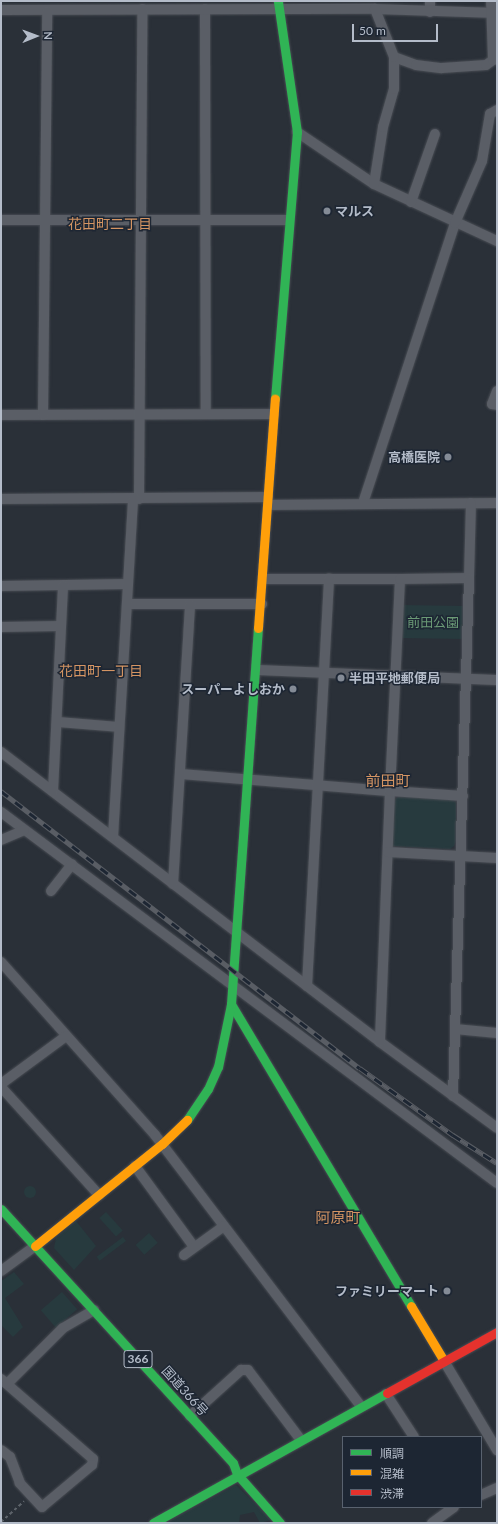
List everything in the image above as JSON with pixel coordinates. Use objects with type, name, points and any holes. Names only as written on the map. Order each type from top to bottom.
[{"type":"main road","points":[[35,1246],[162,1144],[191,1116],[208,1089],[218,1067],[231,1004],[264,579],[268,501],[288,220],[297,132],[278,5]]},
{"type":"main road","points":[[231,1004],[444,1361]]},
{"type":"main road","name":"国道366号","points":[[1,1209],[233,1463],[237,1474],[280,1523]]},
{"type":"main road","points":[[153,1523],[237,1474],[361,1406],[386,1394],[497,1332]]},
{"type":"street","points":[[430,1],[430,12]]},
{"type":"street","points":[[394,57],[416,65],[442,68],[486,65],[493,60],[494,13],[491,1]]},
{"type":"street","points":[[1,10],[47,11],[205,9],[278,5],[430,12],[494,13]]},
{"type":"street","points":[[113,837],[128,584],[136,499],[140,414],[142,9]]},
{"type":"street","points":[[205,9],[206,414]]},
{"type":"street","points":[[374,184],[383,127],[394,89],[394,57],[376,9]]},
{"type":"street","points":[[43,415],[47,11]]},
{"type":"street","points":[[363,503],[455,223],[482,161],[490,114],[497,110]]},
{"type":"street","points":[[297,132],[374,184],[455,223],[497,241]]},
{"type":"street","points":[[411,202],[435,134]]},
{"type":"street","points":[[1,220],[288,220]]},
{"type":"street","points":[[497,391],[492,404],[497,405]]},
{"type":"street","points":[[1,415],[274,414]]},
{"type":"street","points":[[1,499],[497,503]]},
{"type":"street","points":[[453,1096],[471,503]]},
{"type":"street","points":[[264,579],[469,578]]},
{"type":"street","points":[[306,986],[329,579]]},
{"type":"street","points":[[380,1042],[400,579]]},
{"type":"street","points":[[1,586],[128,584]]},
{"type":"street","points":[[53,791],[63,585]]},
{"type":"street","points":[[127,604],[262,604]]},
{"type":"street","points":[[173,884],[181,774],[190,605]]},
{"type":"street","points":[[1,627],[60,626]]},
{"type":"street","points":[[257,670],[497,680]]},
{"type":"street","points":[[57,722],[119,727]]},
{"type":"street","points":[[1,752],[236,933],[497,1128]]},
{"type":"street","points":[[181,774],[463,796]]},
{"type":"street","points":[[1,812],[497,1183]]},
{"type":"street","points":[[1,840],[24,830]]},
{"type":"street","points":[[388,852],[497,858]]},
{"type":"street","points":[[51,891],[72,864]]},
{"type":"street","points":[[1,962],[162,1144],[361,1406]]},
{"type":"street","points":[[455,1030],[497,1033]]},
{"type":"street","points":[[66,1036],[1,1085],[98,1195]]},
{"type":"street","points":[[135,1166],[194,1247]]},
{"type":"street","points":[[184,1255],[224,1226]]},
{"type":"street","points":[[1,1271],[35,1246]]},
{"type":"street","points":[[1,1450],[10,1457],[20,1483],[39,1506],[45,1506],[92,1465],[93,1458],[4,1381],[63,1328],[94,1310]]},
{"type":"street","points":[[444,1361],[497,1450]]},
{"type":"street","points":[[190,1416],[241,1370],[248,1370],[301,1440]]},
{"type":"street","points":[[386,1394],[413,1436]]},
{"type":"street","points":[[482,1495],[497,1488]]},
{"type":"street","points":[[432,1523],[453,1508]]},
{"type":"path","points":[[1,1522],[31,1496]]},
{"type":"green space","name":"前田公園","points":[[401,605],[465,606],[464,639],[400,638]]},
{"type":"green space","points":[[399,796],[453,800],[456,803],[456,841],[454,846],[450,849],[392,846],[394,800]]},
{"type":"green space","points":[[28,1186],[32,1186],[36,1192],[32,1198],[28,1198],[24,1194],[24,1190]]},
{"type":"green space","points":[[106,1212],[123,1231],[116,1237],[99,1218]]},
{"type":"green space","points":[[76,1221],[96,1246],[74,1270],[54,1248],[56,1238]]},
{"type":"green space","points":[[149,1233],[158,1243],[144,1255],[136,1245]]},
{"type":"green space","points":[[123,1237],[126,1241],[100,1261],[97,1257]]},
{"type":"green space","points":[[14,1272],[24,1284],[5,1298],[23,1327],[13,1337],[1,1325],[1,1281]]},
{"type":"green space","points":[[62,1292],[77,1309],[56,1328],[41,1310]]},
{"type":"green space","points":[[236,1485],[271,1520],[260,1523],[254,1512],[240,1515],[239,1523],[165,1523]]},
{"type":"railway","points":[[1,791],[360,1068],[453,1135],[497,1163]]},
{"type":"traffic: fast","points":[[275,399],[297,132],[278,1]]},
{"type":"traffic: fast","points":[[187,1120],[208,1089],[218,1067],[231,1004],[258,628]]},
{"type":"traffic: fast","points":[[231,1004],[411,1306]]},
{"type":"traffic: fast","points":[[1,1209],[233,1463],[237,1474],[280,1523]]},
{"type":"traffic: fast","points":[[153,1523],[387,1393]]},
{"type":"traffic: slow","points":[[258,628],[275,399]]},
{"type":"traffic: slow","points":[[35,1246],[162,1144],[187,1120]]},
{"type":"traffic: slow","points":[[411,1306],[444,1361]]},
{"type":"traffic: jam","points":[[387,1393],[497,1332]]},
{"type":"place","name":"マルス","points":[[327,211]]},
{"type":"place","name":"高橋医院","points":[[448,457]]},
{"type":"place","name":"半田平地郵便局","points":[[341,678]]},
{"type":"place","name":"スーパーよしおか","points":[[293,689]]},
{"type":"place","name":"ファミリーマート","points":[[447,1291]]},
{"type":"district","name":"花田町二丁目","points":[[110,224]]},
{"type":"district","name":"花田町一丁目","points":[[101,671]]},
{"type":"district","name":"前田町","points":[[388,781]]},
{"type":"district","name":"阿原町","points":[[338,1218]]}]
